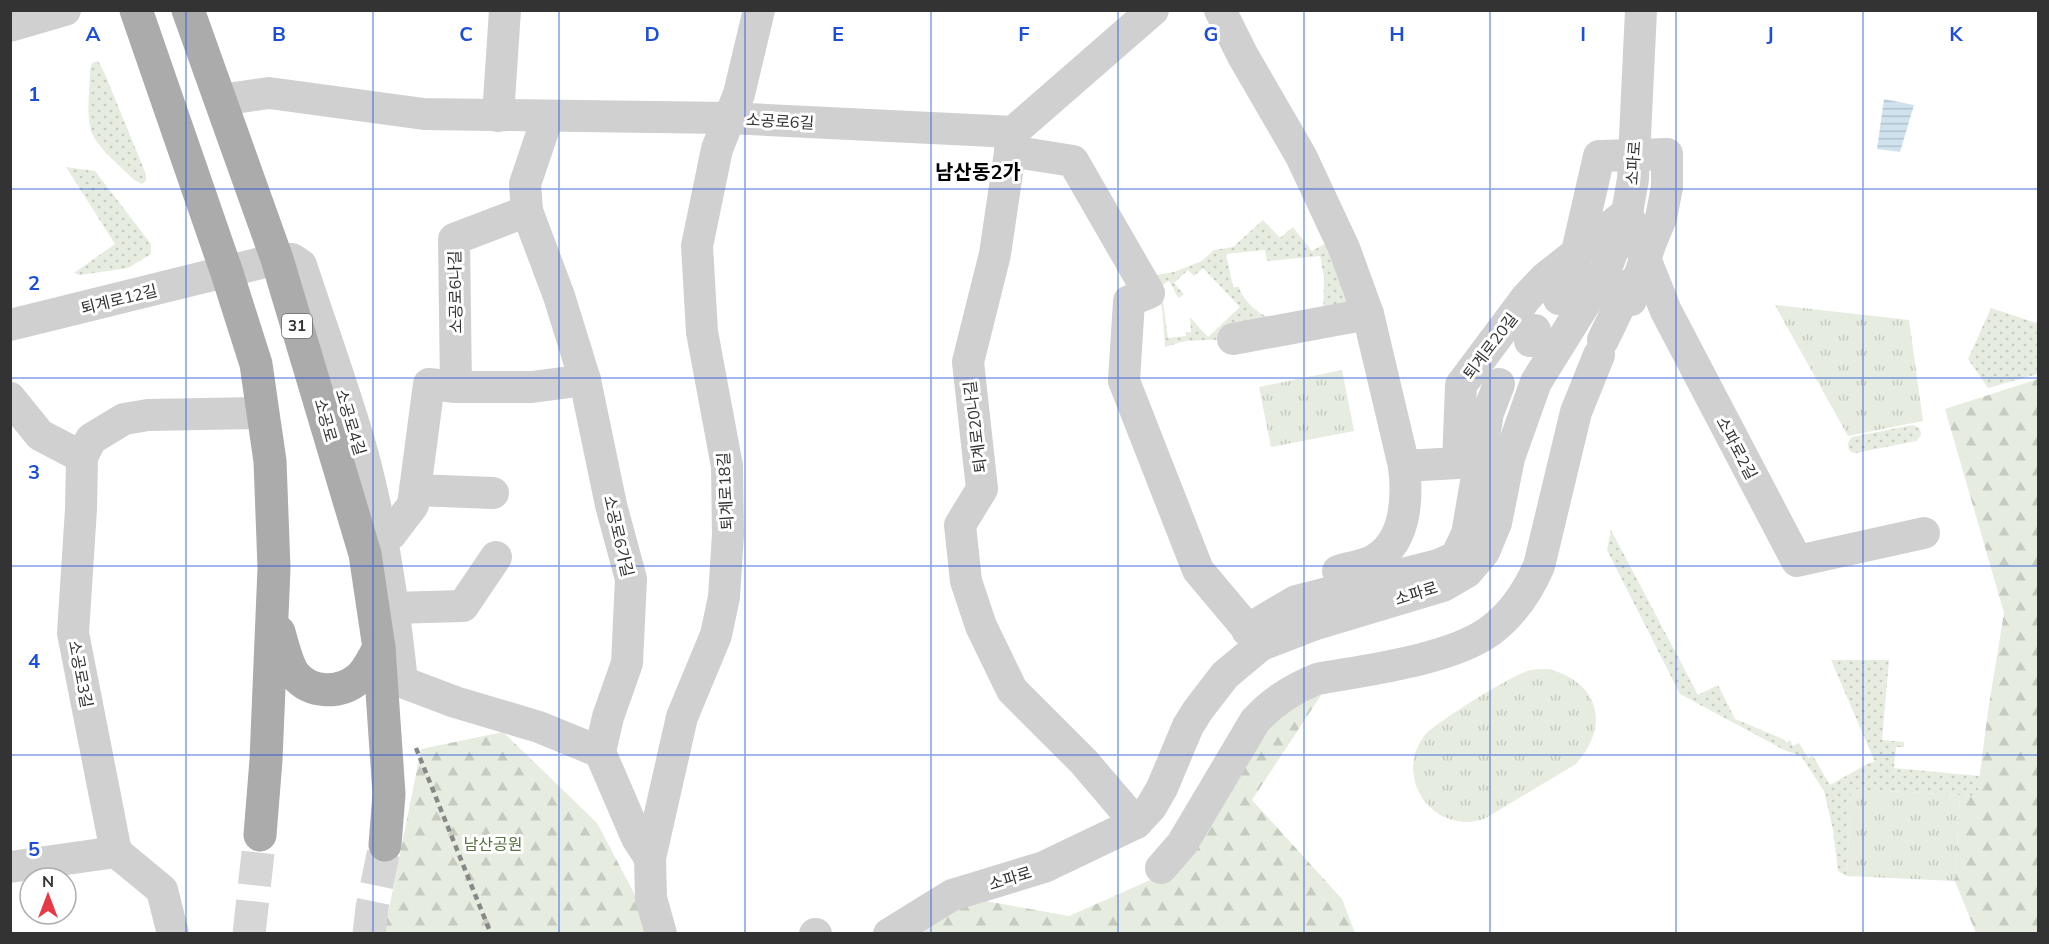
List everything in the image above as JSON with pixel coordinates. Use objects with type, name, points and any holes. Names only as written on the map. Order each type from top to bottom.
[{"type":"main road","points":[[136,10],[256,364],[270,461],[274,568],[266,760],[260,835]]},
{"type":"main road","name":"소공로","points":[[188,10],[277,259],[365,554],[379,648],[389,794],[385,845]]},
{"type":"main road","points":[[273,616],[294,675],[309,687],[331,691],[346,687],[359,678],[379,648]]},
{"type":"street","points":[[10,26],[65,10]]},
{"type":"street","points":[[498,116],[505,10]]},
{"type":"street","name":"퇴계로18길","points":[[662,933],[651,898],[650,858],[682,717],[716,635],[724,597],[728,534],[727,466],[702,332],[698,246],[717,149],[739,94],[759,10]]},
{"type":"street","points":[[1153,10],[1012,141],[1073,161],[1149,293],[1129,301],[1124,381],[1198,570],[1254,638],[1296,601],[1438,565],[1457,555],[1467,534],[1488,413],[1499,384]]},
{"type":"street","points":[[1220,10],[1242,56],[1301,156],[1344,248],[1368,314],[1404,466],[1406,484],[1403,513],[1398,534],[1388,550],[1371,561],[1304,581],[1299,594],[1302,606],[1313,625]]},
{"type":"street","name":"소파로","points":[[888,933],[952,895],[1044,867],[1136,823],[1151,807],[1162,788],[1188,726],[1198,710],[1254,638],[1313,625],[1443,586],[1467,572],[1484,552],[1496,523],[1509,458],[1536,382],[1605,271],[1627,213],[1634,154],[1641,10]]},
{"type":"street","name":"소공로6길","points":[[220,100],[268,93],[424,114],[728,118],[1012,141]]},
{"type":"street","points":[[527,211],[525,184],[548,116]]},
{"type":"street","name":"퇴계로20나길","points":[[1012,141],[995,254],[968,362],[982,489],[960,525],[966,581],[981,627],[1012,690],[1084,762],[1136,823]]},
{"type":"street","points":[[1161,868],[1182,844],[1255,721],[1269,706],[1287,693],[1317,679],[1438,654],[1488,632],[1508,615],[1528,589],[1539,566],[1576,412],[1609,348],[1629,286],[1635,289],[1661,218],[1667,188],[1667,154],[1599,156],[1574,265],[1559,299]]},
{"type":"street","name":"소공로6가길","points":[[527,211],[559,296],[585,380],[611,504],[631,579],[627,663],[608,717],[600,752]]},
{"type":"street","name":"소공로6나길","points":[[456,387],[454,239],[527,211]]},
{"type":"street","name":"퇴계로20길","points":[[1404,466],[1458,463],[1461,385],[1526,298],[1545,278],[1627,213]]},
{"type":"street","name":"소파로2길","points":[[1627,213],[1666,311],[1797,561],[1924,533]]},
{"type":"street","name":"퇴계로12길","points":[[10,325],[277,259]]},
{"type":"street","name":"소공로4길","points":[[277,259],[292,259],[301,265],[361,449],[382,540],[402,682],[455,702],[539,727],[600,752]]},
{"type":"street","points":[[1233,339],[1368,314]]},
{"type":"street","points":[[1533,336],[1609,348]]},
{"type":"street","points":[[382,540],[391,534],[413,505],[429,384],[456,387],[532,387],[585,380]]},
{"type":"street","points":[[10,398],[40,435],[82,457],[91,439],[124,419],[148,415],[263,413]]},
{"type":"street","name":"소공로3길","points":[[82,457],[73,633],[116,852]]},
{"type":"street","points":[[415,490],[493,493]]},
{"type":"street","points":[[392,608],[463,606],[496,557]]},
{"type":"street","points":[[600,752],[637,838],[650,858]]},
{"type":"street","points":[[10,867],[116,852],[162,890],[173,933]]},
{"type":"green space","points":[[98,61],[146,174],[146,181],[142,184],[134,180],[110,157],[98,144],[91,131],[88,108],[90,70],[92,63]]},
{"type":"green space","points":[[66,167],[95,171],[151,244],[151,254],[128,268],[80,275],[74,273],[115,244]]},
{"type":"green space","points":[[1263,220],[1280,238],[1293,227],[1312,251],[1339,236],[1368,314],[1233,339],[1185,341],[1165,347],[1162,307],[1144,277],[1174,272],[1202,261],[1214,250],[1233,247]],"holes":[[[1265,250],[1267,261],[1320,256],[1324,278],[1323,314],[1290,321],[1274,319],[1255,309],[1245,299],[1239,287],[1233,287],[1226,254]],[[1203,268],[1240,307],[1208,337],[1190,317],[1191,332],[1186,332],[1186,336],[1168,338],[1163,302],[1155,289],[1169,281],[1179,298],[1184,294],[1174,283],[1188,270],[1194,276]]]},
{"type":"green space","points":[[1775,305],[1909,320],[1923,421],[1848,436]]},
{"type":"green space","points":[[1991,308],[2036,323],[2038,319],[2038,374],[1988,388],[1968,359]]},
{"type":"green space","points":[[1342,370],[1354,431],[1271,447],[1259,387]]},
{"type":"green space","points":[[2038,379],[2038,933],[1976,933],[1955,881],[1960,795],[1977,796],[2004,613],[1945,409]]},
{"type":"green space","points":[[1912,425],[1917,427],[1921,435],[1916,441],[1856,453],[1851,452],[1849,448],[1848,443],[1852,437]]},
{"type":"green space","points":[[1611,530],[1698,695],[1718,685],[1735,719],[1783,739],[1786,743],[1790,740],[1793,746],[1799,743],[1808,758],[1813,756],[1830,785],[1869,763],[1875,762],[1831,660],[1889,660],[1882,740],[1904,742],[1904,747],[1896,747],[1894,768],[1980,776],[1977,796],[1851,789],[1847,876],[1838,871],[1833,830],[1824,791],[1801,756],[1784,750],[1680,694],[1607,550]]},
{"type":"green space","points":[[1549,669],[1580,684],[1589,695],[1596,721],[1587,750],[1576,764],[1484,819],[1466,822],[1450,819],[1437,813],[1418,791],[1414,778],[1413,763],[1417,749],[1425,735],[1459,710],[1522,673]]},
{"type":"green space","points":[[1327,686],[1252,800],[1342,899],[1355,933],[889,934],[952,895],[1069,916],[1173,870],[1262,727]]},
{"type":"green space","name":"남산공원","points":[[503,732],[597,823],[655,933],[384,934],[421,749]]},
{"type":"green space","points":[[1851,789],[1960,795],[1955,881],[1847,876]]},
{"type":"water","points":[[1884,99],[1914,105],[1900,152],[1877,149]]},
{"type":"tunnel","points":[[249,934],[260,835]]},
{"type":"tunnel","points":[[369,934],[385,845]]},
{"type":"railway","points":[[416,748],[491,934]]},
{"type":"district","name":"남산동2가","points":[[978,172]]}]
